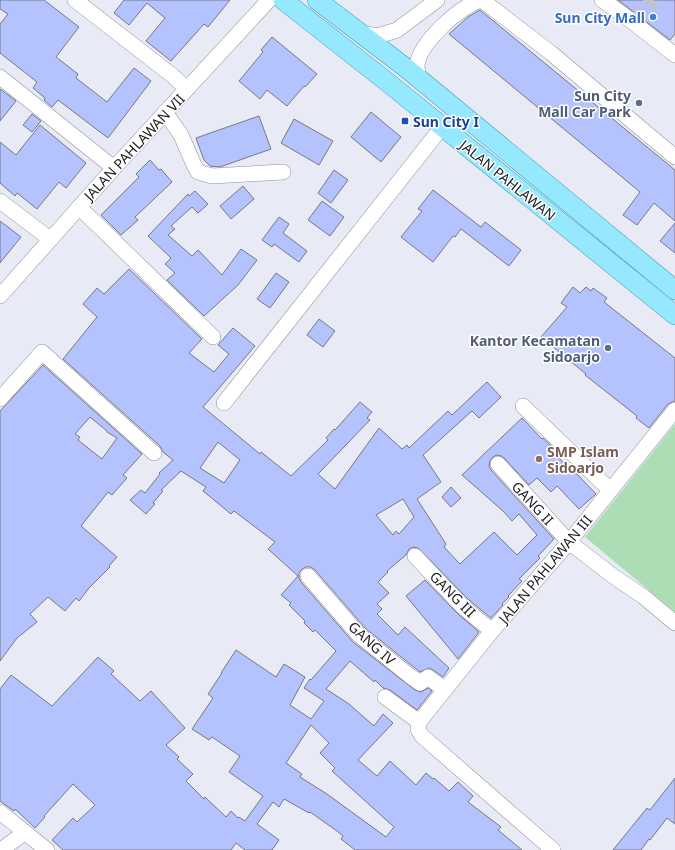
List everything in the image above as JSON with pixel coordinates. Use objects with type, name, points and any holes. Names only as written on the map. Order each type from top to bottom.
[{"type":"main road","name":"JALAN PAHLAWAN","points":[[283,0],[391,85],[675,315]]},
{"type":"main road","name":"JALAN PAHLAWAN","points":[[317,0],[412,72],[675,290]]},
{"type":"main road","points":[[367,66],[381,49]]},
{"type":"main road","points":[[391,85],[412,72]]},
{"type":"street","points":[[75,0],[187,89]]},
{"type":"street","name":"JALAN PAHLAWAN VII","points":[[0,296],[114,168],[269,0]]},
{"type":"street","points":[[412,72],[424,48],[444,24],[462,9],[482,0],[551,53],[675,158]]},
{"type":"street","points":[[602,0],[621,12],[675,55]]},
{"type":"street","points":[[360,33],[378,36],[396,30],[429,2],[444,24]]},
{"type":"street","points":[[0,77],[114,168]]},
{"type":"street","points":[[165,112],[181,135],[198,172],[212,176],[283,172]]},
{"type":"street","points":[[224,403],[442,126]]},
{"type":"street","points":[[0,201],[50,239]]},
{"type":"street","points":[[79,207],[213,337]]},
{"type":"street","points":[[0,399],[42,352],[154,453]]},
{"type":"street","points":[[523,406],[610,490]]},
{"type":"street","name":"JALAN PAHLAWAN III","points":[[419,726],[444,690],[492,631],[569,542],[675,410]]},
{"type":"street","name":"GANG II","points":[[498,464],[569,542],[644,597],[675,623]]},
{"type":"street","name":"GANG III","points":[[415,556],[463,607],[492,631]]},
{"type":"street","name":"GANG IV","points":[[308,576],[359,635],[415,680],[420,683],[428,677],[444,690]]},
{"type":"street","points":[[385,697],[419,726],[422,736],[553,850]]},
{"type":"street","points":[[0,812],[24,833],[47,850]]},
{"type":"street","points":[[1,850],[24,833]]},
{"type":"green space","points":[[675,424],[675,612],[585,537]]},
{"type":"building","points":[[0,0],[44,0],[79,27],[56,57],[78,74],[76,78],[107,102],[134,68],[151,81],[108,138],[58,100],[52,107],[44,100],[45,98],[33,88],[37,82],[0,53],[0,24],[8,14],[0,9]]},
{"type":"building","points":[[124,0],[230,0],[208,27],[204,24],[171,61],[146,41],[165,18],[147,3],[129,25],[114,13]]},
{"type":"building","name":"Sun City Mall","points":[[618,0],[675,0],[675,34],[670,40]]},
{"type":"building","points":[[480,10],[675,170],[675,221],[654,203],[637,225],[623,215],[640,192],[449,34],[468,17]]},
{"type":"building","points":[[272,37],[317,74],[305,87],[304,86],[287,106],[267,90],[260,99],[239,81],[263,52],[261,50]]},
{"type":"building","points":[[0,89],[16,101],[0,121]]},
{"type":"building","points":[[371,112],[401,137],[381,162],[351,137]]},
{"type":"building","points":[[32,114],[41,121],[32,132],[23,125]]},
{"type":"building","points":[[259,116],[271,149],[220,167],[210,166],[204,160],[196,138]]},
{"type":"building","points":[[294,119],[333,141],[319,165],[281,143]]},
{"type":"building","points":[[40,125],[86,163],[66,188],[59,182],[37,209],[17,193],[15,196],[0,183],[0,142],[16,155]]},
{"type":"building","points":[[150,160],[159,170],[161,169],[172,182],[135,217],[138,220],[121,235],[101,215],[139,177],[136,174]]},
{"type":"building","points":[[334,170],[348,180],[331,203],[318,193]]},
{"type":"building","points":[[243,186],[254,199],[231,219],[220,206]]},
{"type":"building","points":[[433,190],[481,227],[485,222],[521,250],[509,266],[461,229],[455,237],[453,236],[433,262],[401,237],[422,211],[418,209]]},
{"type":"building","points":[[195,191],[208,204],[198,213],[192,207],[171,226],[175,229],[168,235],[192,256],[198,250],[222,275],[241,249],[257,260],[238,285],[204,316],[167,280],[175,273],[165,264],[171,258],[148,236],[188,194],[189,196]]},
{"type":"building","points":[[322,201],[344,217],[330,236],[308,220]]},
{"type":"building","points":[[279,217],[289,224],[283,233],[307,251],[299,262],[274,244],[272,247],[262,240]]},
{"type":"building","points":[[0,221],[21,237],[0,263]]},
{"type":"building","points":[[675,223],[675,253],[660,241]]},
{"type":"building","points":[[129,269],[202,339],[189,353],[214,372],[229,354],[218,345],[233,328],[255,346],[203,407],[260,454],[261,452],[291,476],[328,440],[326,438],[360,402],[372,412],[367,418],[370,420],[318,474],[335,489],[379,428],[402,449],[407,445],[409,448],[448,411],[452,415],[487,382],[501,397],[479,418],[472,411],[423,455],[441,482],[417,499],[446,544],[444,547],[460,564],[494,532],[517,555],[537,535],[519,514],[512,521],[503,511],[462,475],[522,418],[542,439],[543,438],[561,455],[558,457],[596,494],[579,509],[557,486],[551,492],[537,478],[529,485],[504,458],[496,455],[492,458],[489,466],[491,470],[554,539],[538,556],[540,558],[519,579],[522,581],[491,618],[469,600],[418,548],[413,547],[409,549],[406,555],[387,571],[388,572],[378,582],[389,593],[377,604],[382,609],[377,614],[398,635],[405,627],[449,668],[443,677],[429,668],[420,672],[365,628],[311,567],[302,569],[299,573],[301,582],[353,642],[415,690],[421,692],[428,688],[432,691],[417,710],[390,690],[383,688],[375,680],[374,682],[350,661],[326,689],[349,704],[374,726],[383,714],[393,723],[358,760],[377,776],[390,761],[416,785],[426,773],[449,791],[458,782],[473,796],[468,802],[501,827],[498,830],[522,850],[355,850],[341,839],[343,836],[337,831],[310,812],[309,813],[284,799],[279,807],[273,802],[257,824],[279,840],[272,850],[245,850],[236,843],[231,850],[63,850],[52,840],[73,818],[77,822],[95,805],[73,784],[35,828],[15,809],[14,811],[0,801],[0,689],[11,675],[52,706],[98,657],[114,671],[111,674],[140,701],[151,691],[185,728],[166,745],[179,757],[177,759],[193,774],[186,781],[204,799],[205,797],[226,817],[231,811],[238,818],[239,817],[245,821],[263,796],[229,772],[240,756],[212,737],[209,740],[192,729],[213,698],[208,694],[236,650],[276,677],[284,664],[305,677],[290,705],[311,719],[324,701],[304,688],[310,679],[311,680],[336,651],[315,630],[313,632],[304,623],[305,621],[289,605],[291,603],[281,595],[298,576],[268,549],[275,542],[234,511],[231,514],[203,491],[206,487],[181,471],[161,490],[163,491],[153,503],[155,504],[146,514],[130,500],[141,490],[145,493],[160,474],[159,473],[173,460],[163,452],[160,446],[63,359],[97,317],[83,304],[97,288],[104,294]],"holes":[[[218,442],[240,460],[224,483],[200,468]],[[403,499],[414,517],[399,534],[396,531],[393,535],[376,515]],[[311,725],[329,743],[320,753],[335,768],[332,771],[394,827],[386,837],[327,794],[300,777],[302,774],[286,763]]]},
{"type":"building","points":[[276,273],[289,282],[270,308],[257,299]]},
{"type":"building","name":"Kantor Kecamatan Sidoarjo","points":[[573,287],[580,293],[586,287],[591,291],[593,288],[607,298],[604,302],[675,358],[675,401],[668,404],[649,428],[636,418],[637,416],[585,375],[586,374],[541,337],[567,307],[561,303]]},
{"type":"building","points":[[319,319],[335,331],[323,347],[307,335]]},
{"type":"building","points":[[43,365],[142,454],[123,475],[127,478],[112,495],[108,492],[81,526],[117,557],[109,566],[110,567],[89,588],[79,601],[76,598],[65,611],[48,597],[30,614],[37,622],[17,638],[0,661],[0,411]],"holes":[[[90,417],[117,438],[102,459],[78,440],[80,437],[75,434]]]},
{"type":"building","points":[[451,487],[461,498],[451,507],[442,497]]},
{"type":"building","points":[[425,580],[457,613],[479,632],[458,659],[406,596]]},
{"type":"building","points":[[675,778],[675,824],[667,818],[641,850],[613,850],[647,808],[650,810]]},
{"type":"tunnel","points":[[634,23],[653,0]]},
{"type":"place","name":"Sun City Mall","points":[[653,17]]},
{"type":"place","name":"Sun City Mall Car Park","points":[[639,103]]},
{"type":"place","name":"Sun City I","points":[[405,121]]},
{"type":"place","name":"Kantor Kecamatan Sidoarjo","points":[[608,348]]},
{"type":"place","name":"SMP Islam Sidoarjo","points":[[539,459]]}]
